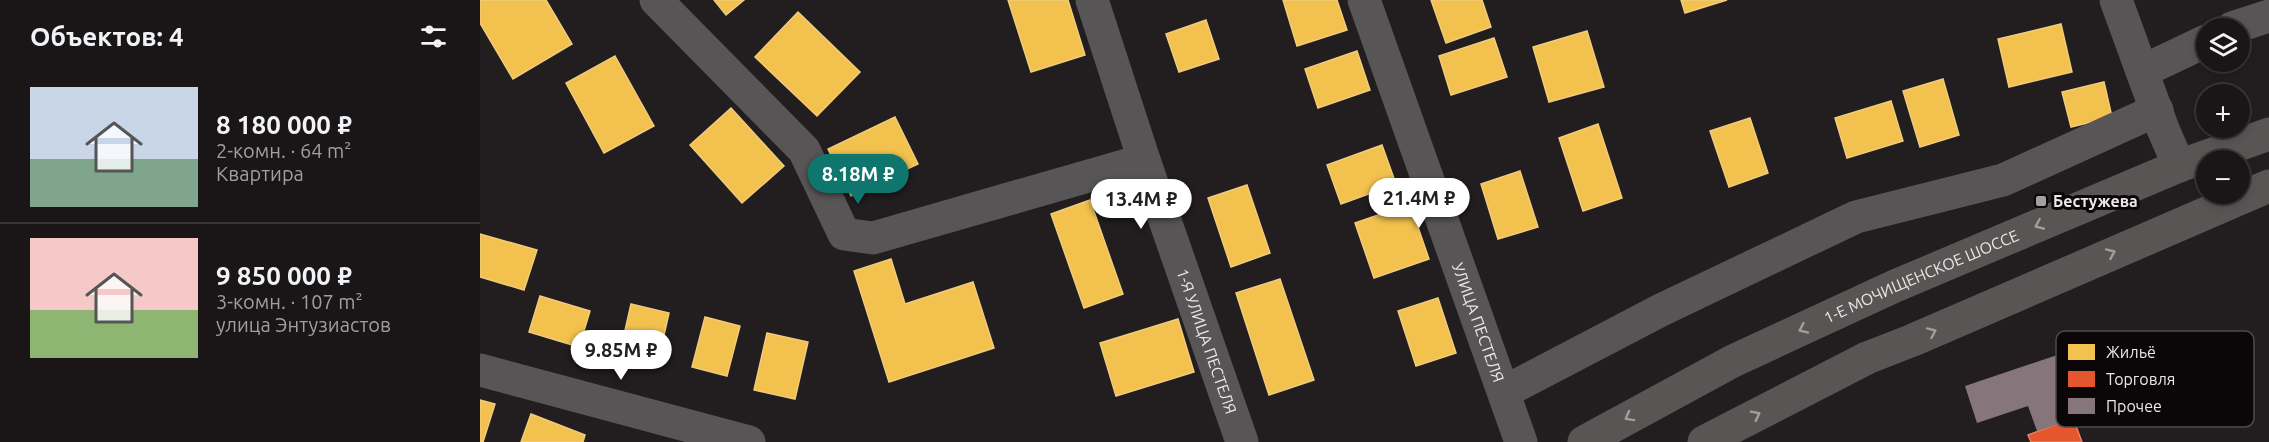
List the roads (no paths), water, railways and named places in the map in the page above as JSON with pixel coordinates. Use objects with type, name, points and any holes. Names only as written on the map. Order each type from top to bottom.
[{"type":"main road","name":"1-Е МОЧИЩЕНСКОЕ ШОССЕ","points":[[1584,442],[1733,361],[1895,286],[2179,166],[2269,134]]},
{"type":"main road","points":[[1704,442],[1867,358],[2269,186]]},
{"type":"street","points":[[656,0],[804,150],[844,234],[873,238],[1144,160]]},
{"type":"street","name":"1-Я УЛИЦА ПЕСТЕЛЯ","points":[[1092,0],[1144,160],[1242,442]]},
{"type":"street","name":"УЛИЦА ПЕСТЕЛЯ","points":[[1364,0],[1521,442]]},
{"type":"street","points":[[2116,0],[2179,166]]},
{"type":"street","points":[[2250,22],[2269,16]]},
{"type":"street","points":[[2143,71],[2196,45]]},
{"type":"street","points":[[1504,392],[1661,310],[1856,217],[2003,180],[2157,110]]},
{"type":"street","points":[[480,370],[749,442]]},
{"type":"place","name":"Бестужева","points":[[2041,201]]}]
